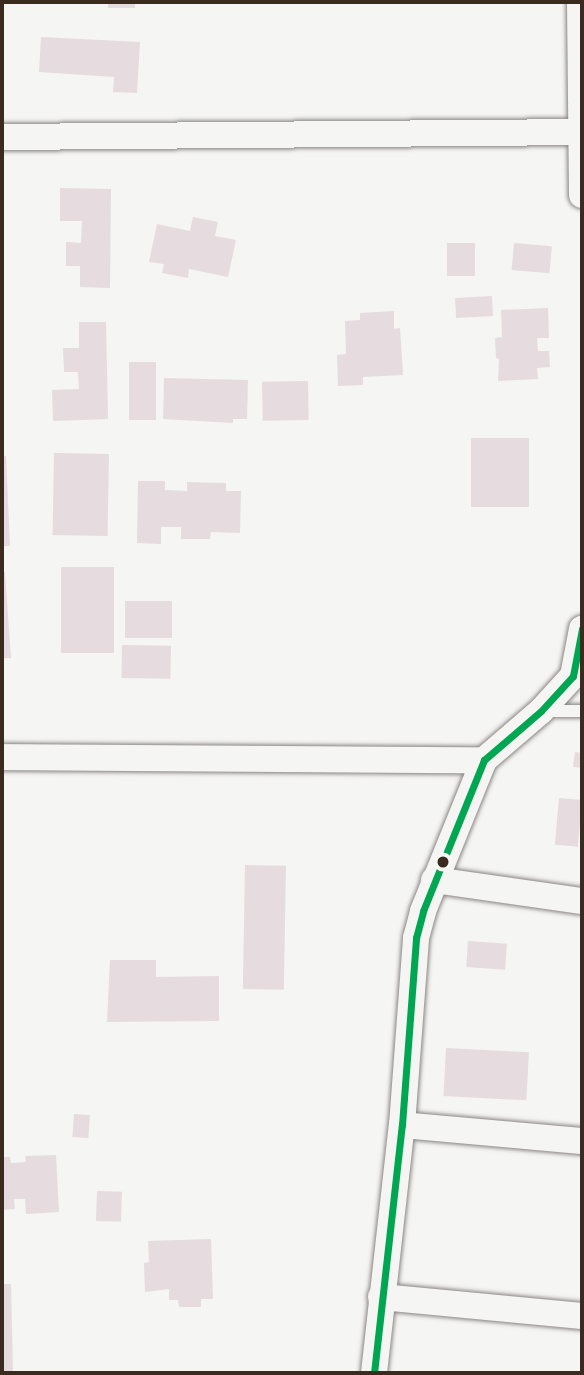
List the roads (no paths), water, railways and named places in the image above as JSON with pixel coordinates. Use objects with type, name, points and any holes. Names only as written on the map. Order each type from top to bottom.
[{"type":"street","points":[[580,2],[582,195]]},
{"type":"street","points":[[2,137],[581,132]]},
{"type":"street","points":[[374,1373],[402,1125],[416,938],[434,880],[484,760],[541,711],[573,676],[582,629]]},
{"type":"street","points":[[2,757],[484,760]]},
{"type":"street","points":[[434,880],[582,901]]},
{"type":"street","points":[[402,1125],[582,1141]]},
{"type":"street","points":[[381,1297],[582,1316]]},
{"type":"lane","points":[[541,711],[582,711]]}]
